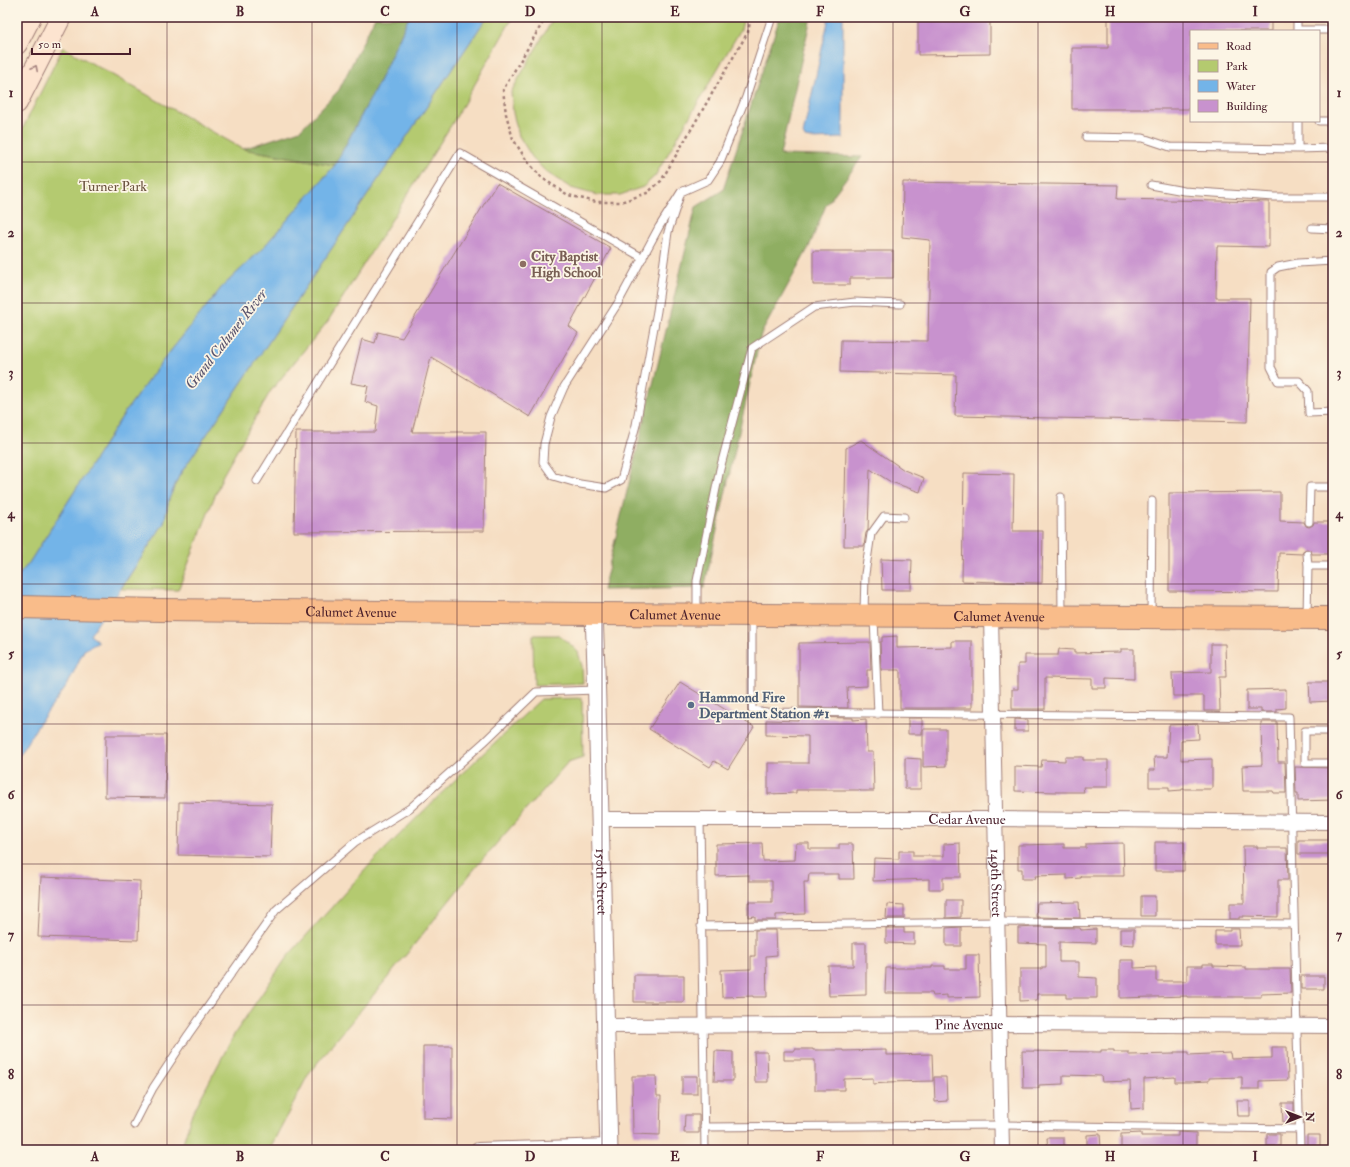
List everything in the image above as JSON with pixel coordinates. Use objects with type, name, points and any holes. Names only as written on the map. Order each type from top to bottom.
[{"type":"main road","points":[[17,44],[31,17]]},
{"type":"main road","points":[[17,103],[61,17]]},
{"type":"main road","name":"Calumet Avenue","points":[[17,607],[160,610],[696,615],[1333,618]]},
{"type":"street","name":"150th Street","points":[[594,614],[609,1148]]},
{"type":"street","name":"149th Street","points":[[991,616],[1002,1150]]},
{"type":"street","name":"Cedar Avenue","points":[[600,819],[995,819],[1333,822]]},
{"type":"street","name":"Pine Avenue","points":[[605,1026],[999,1024],[1333,1026]]},
{"type":"street","points":[[478,1150],[609,1148]]},
{"type":"lane","points":[[681,192],[668,232],[657,311],[636,425],[622,480],[606,488],[580,484],[553,476],[543,462],[544,444],[551,417],[564,387],[604,327],[659,228],[681,192],[708,180],[720,162],[746,98],[772,17]]},
{"type":"lane","points":[[1297,17],[1297,30]]},
{"type":"lane","points":[[1320,30],[1333,30]]},
{"type":"lane","points":[[1320,121],[1333,121]]},
{"type":"lane","points":[[1298,122],[1298,148]]},
{"type":"lane","points":[[1086,137],[1143,138],[1170,147],[1333,148]]},
{"type":"lane","points":[[257,481],[460,153],[643,258]]},
{"type":"lane","points":[[1151,185],[1184,191],[1274,197],[1333,197]]},
{"type":"lane","points":[[1312,228],[1333,229]]},
{"type":"lane","points":[[1333,261],[1298,263],[1278,267],[1271,272],[1271,367],[1278,381],[1299,381],[1308,391],[1308,413],[1333,412]]},
{"type":"lane","points":[[696,615],[697,581],[720,469],[752,348],[814,307],[855,302],[900,304]]},
{"type":"lane","points":[[1308,522],[1310,487],[1333,487]]},
{"type":"lane","points":[[1061,497],[1062,616]]},
{"type":"lane","points":[[1150,617],[1152,501]]},
{"type":"lane","points":[[878,714],[865,574],[871,534],[884,516],[904,517]]},
{"type":"lane","points":[[1307,554],[1307,618]]},
{"type":"lane","points":[[1308,566],[1333,566]]},
{"type":"lane","points":[[752,615],[752,710],[767,712],[878,714],[1289,717],[1300,1150]]},
{"type":"lane","points":[[134,1125],[153,1088],[188,1035],[276,910],[355,842],[410,808],[484,742],[536,692],[597,690]]},
{"type":"lane","points":[[1333,731],[1305,731],[1305,763],[1333,763]]},
{"type":"lane","points":[[700,819],[705,1150]]},
{"type":"lane","points":[[701,926],[997,922],[1294,924]]},
{"type":"lane","points":[[704,1127],[1001,1125],[1299,1129]]},
{"type":"path","points":[[546,17],[504,90],[506,114],[513,139],[527,161],[542,178],[568,195],[596,202],[621,202],[647,193],[661,181],[748,32],[751,17]]},
{"type":"green space","points":[[375,17],[409,17],[377,86],[335,165],[243,149],[300,130],[339,90]]},
{"type":"green space","points":[[487,17],[513,17],[455,119],[328,321],[270,392],[223,475],[178,590],[121,589],[164,523],[169,499],[179,476]]},
{"type":"green space","points":[[554,17],[744,17],[741,29],[655,176],[643,187],[620,195],[597,195],[571,188],[546,172],[532,157],[519,136],[513,113],[511,92]]},
{"type":"green space","points":[[780,17],[811,17],[780,155],[862,157],[826,205],[809,247],[761,334],[704,588],[603,590],[696,207],[723,190]]},
{"type":"green space","name":"Turner Park","points":[[63,47],[243,149],[335,165],[262,249],[222,287],[161,363],[125,412],[29,563],[17,577],[17,140]]},
{"type":"green space","points":[[533,635],[558,635],[570,644],[578,652],[582,666],[583,683],[534,685]]},
{"type":"green space","points":[[582,698],[583,757],[568,762],[476,867],[309,1073],[269,1150],[181,1150],[191,1116],[235,1033],[287,957],[375,859],[455,780],[541,699]]},
{"type":"water","name":"Grand Calumet River","points":[[409,17],[487,17],[179,476],[169,499],[164,523],[90,635],[99,642],[84,650],[67,686],[40,722],[17,758],[17,577],[29,563],[125,412],[161,363],[222,287],[262,249],[335,165],[377,86]]},
{"type":"water","points":[[829,17],[843,17],[843,138],[810,139],[805,138],[803,134]]},
{"type":"building","points":[[918,17],[990,17],[990,54],[918,55]]},
{"type":"building","points":[[1108,17],[1271,17],[1271,30],[1190,30],[1190,109],[1072,109],[1072,48],[1108,48]]},
{"type":"building","points":[[903,182],[1118,185],[1117,199],[1269,202],[1269,247],[1217,246],[1216,298],[1250,298],[1247,422],[955,416],[956,375],[840,372],[841,340],[928,341],[930,240],[902,237]]},
{"type":"building","points":[[497,183],[611,248],[569,326],[578,333],[530,417],[431,357],[412,432],[486,432],[484,531],[294,532],[296,432],[375,432],[378,406],[365,402],[368,386],[351,383],[362,339],[375,343],[378,332],[402,338]]},
{"type":"building","points":[[813,251],[893,251],[893,278],[850,278],[850,285],[813,285]]},
{"type":"building","points":[[861,440],[904,470],[924,478],[920,492],[891,482],[870,469],[868,530],[866,533],[864,546],[844,546],[846,448]]},
{"type":"building","points":[[964,473],[1014,474],[1013,531],[1043,531],[1042,583],[962,581]]},
{"type":"building","points":[[1280,492],[1280,521],[1304,522],[1306,526],[1309,527],[1313,525],[1314,522],[1333,522],[1333,554],[1312,554],[1311,551],[1307,549],[1304,550],[1302,554],[1279,553],[1278,592],[1169,591],[1169,493]]},
{"type":"building","points":[[881,559],[912,560],[911,590],[882,590]]},
{"type":"building","points":[[897,636],[897,648],[952,647],[952,641],[972,641],[972,708],[900,708],[900,670],[881,670],[880,642],[882,642],[882,637]]},
{"type":"building","points":[[870,642],[871,670],[867,670],[867,686],[847,687],[848,708],[799,707],[799,643]]},
{"type":"building","points":[[1211,644],[1225,644],[1226,677],[1219,677],[1220,711],[1204,711],[1204,696],[1173,696],[1172,673],[1211,672]]},
{"type":"building","points":[[1059,649],[1074,650],[1074,653],[1121,652],[1121,649],[1134,649],[1134,679],[1106,678],[1106,688],[1092,688],[1092,679],[1045,678],[1045,709],[1012,709],[1012,689],[1018,689],[1018,664],[1025,664],[1025,655],[1058,655]]},
{"type":"building","name":"Hammond Fire Department Station #1","points":[[680,682],[754,727],[728,769],[714,761],[710,767],[649,729]]},
{"type":"building","points":[[1309,682],[1333,682],[1333,701],[1310,702]]},
{"type":"building","points":[[1286,689],[1286,708],[1277,709],[1277,712],[1261,712],[1261,709],[1247,709],[1247,690]]},
{"type":"building","points":[[799,717],[853,718],[853,720],[866,719],[867,752],[873,752],[874,791],[796,790],[796,793],[768,794],[768,763],[808,763],[808,736],[766,735],[766,720],[799,721]]},
{"type":"building","points":[[908,718],[922,718],[922,734],[908,734]]},
{"type":"building","points":[[1015,719],[1028,720],[1028,731],[1015,731]]},
{"type":"building","points":[[1261,722],[1277,722],[1278,762],[1285,762],[1286,793],[1274,793],[1273,791],[1243,791],[1242,766],[1262,765]]},
{"type":"building","points":[[1198,724],[1199,739],[1181,740],[1181,760],[1212,759],[1212,789],[1182,789],[1169,791],[1169,787],[1149,787],[1149,770],[1155,770],[1154,757],[1167,757],[1169,725]]},
{"type":"building","points":[[923,729],[946,729],[946,766],[923,767]]},
{"type":"building","points":[[106,735],[166,735],[165,798],[105,797]]},
{"type":"building","points":[[1065,757],[1083,757],[1083,760],[1108,760],[1108,787],[1083,787],[1084,792],[1015,791],[1015,766],[1041,767],[1042,760],[1065,761]]},
{"type":"building","points":[[905,758],[921,759],[921,789],[905,789]]},
{"type":"building","points":[[1295,767],[1333,768],[1333,800],[1298,801],[1298,793],[1296,793]]},
{"type":"building","points":[[179,802],[272,804],[270,857],[178,855]]},
{"type":"building","points":[[1298,840],[1333,840],[1333,854],[1298,854]]},
{"type":"building","points":[[1155,842],[1184,842],[1184,871],[1155,871]]},
{"type":"building","points":[[762,843],[763,861],[795,860],[796,843],[809,843],[809,849],[839,849],[839,844],[853,844],[854,879],[839,879],[839,874],[809,874],[808,882],[804,882],[805,914],[776,915],[776,920],[755,920],[755,916],[748,917],[748,902],[772,902],[772,881],[749,881],[749,875],[716,876],[716,844]]},
{"type":"building","points":[[960,843],[961,877],[943,877],[943,889],[929,889],[929,879],[873,881],[874,858],[899,859],[899,851],[913,851],[913,856],[944,856],[944,844]]},
{"type":"building","points":[[1123,843],[1124,876],[1080,876],[1081,878],[1067,879],[1067,875],[1035,876],[1036,879],[1022,879],[1022,869],[1018,869],[1018,845],[1064,844],[1064,848],[1086,848],[1086,844]]},
{"type":"building","points":[[1243,846],[1257,846],[1257,848],[1287,848],[1288,880],[1278,880],[1278,917],[1243,916],[1239,917],[1239,919],[1230,919],[1230,903],[1244,903]]},
{"type":"building","points":[[41,877],[140,881],[138,940],[38,937]]},
{"type":"building","points":[[1141,896],[1155,896],[1155,916],[1141,916]]},
{"type":"building","points":[[946,900],[961,900],[961,917],[946,918]]},
{"type":"building","points":[[1079,902],[1080,918],[1036,917],[1037,903]]},
{"type":"building","points":[[887,904],[904,905],[904,918],[886,918]]},
{"type":"building","points":[[961,927],[961,946],[946,946],[946,928]]},
{"type":"building","points":[[886,928],[904,928],[904,933],[914,933],[914,944],[886,943]]},
{"type":"building","points":[[1018,928],[1080,928],[1081,930],[1096,929],[1096,943],[1059,942],[1059,962],[1079,962],[1079,977],[1097,978],[1097,998],[1066,998],[1066,994],[1037,994],[1037,1000],[1020,1001],[1020,969],[1042,969],[1042,967],[1046,967],[1046,944],[1018,943]]},
{"type":"building","points":[[1120,929],[1134,929],[1134,945],[1120,944]]},
{"type":"building","points":[[1230,929],[1239,929],[1240,945],[1215,945],[1215,931],[1230,931]]},
{"type":"building","points":[[755,930],[776,930],[777,955],[766,956],[767,997],[722,997],[721,970],[751,969],[751,956],[755,956]]},
{"type":"building","points":[[853,943],[866,943],[866,995],[829,996],[828,966],[853,966]]},
{"type":"building","points":[[966,955],[979,955],[980,997],[947,998],[947,995],[933,996],[932,993],[885,993],[886,968],[932,968],[932,966],[945,966],[945,969],[966,969]]},
{"type":"building","points":[[1120,960],[1134,960],[1134,968],[1156,967],[1156,981],[1187,981],[1187,966],[1203,966],[1203,964],[1213,964],[1213,966],[1246,967],[1246,969],[1290,969],[1291,993],[1261,994],[1261,997],[1187,996],[1120,998]]},
{"type":"building","points":[[634,975],[684,975],[684,1002],[634,1002]]},
{"type":"building","points":[[1301,976],[1324,976],[1324,989],[1301,989]]},
{"type":"building","points":[[423,1046],[452,1046],[452,1119],[423,1118]]},
{"type":"building","points":[[1272,1047],[1287,1047],[1288,1080],[1259,1081],[1259,1089],[1242,1089],[1242,1077],[1209,1078],[1209,1081],[1189,1082],[1175,1082],[1175,1077],[1144,1079],[1144,1108],[1131,1109],[1130,1081],[1102,1082],[1101,1076],[1063,1075],[1063,1084],[1039,1085],[1039,1088],[1023,1088],[1022,1051],[1101,1052],[1101,1050],[1114,1050],[1114,1052],[1129,1052],[1129,1055],[1174,1054],[1174,1052],[1189,1052],[1189,1055],[1230,1053],[1231,1059],[1272,1058]]},
{"type":"building","points":[[795,1049],[843,1051],[886,1050],[886,1055],[932,1054],[933,1081],[887,1082],[873,1084],[873,1078],[844,1079],[844,1090],[815,1090],[815,1060],[784,1060],[784,1051],[795,1051]]},
{"type":"building","points":[[715,1051],[733,1052],[733,1081],[714,1081]]},
{"type":"building","points":[[754,1052],[767,1052],[768,1082],[755,1082]]},
{"type":"building","points":[[632,1076],[656,1076],[657,1096],[661,1096],[660,1135],[633,1134]]},
{"type":"building","points":[[682,1076],[697,1076],[697,1094],[682,1094]]},
{"type":"building","points":[[934,1077],[946,1077],[947,1101],[935,1102]]},
{"type":"building","points":[[1237,1101],[1250,1101],[1250,1116],[1238,1116]]},
{"type":"building","points":[[1282,1103],[1294,1103],[1294,1121],[1283,1122]]},
{"type":"building","points":[[685,1115],[699,1115],[699,1133],[684,1133]]},
{"type":"building","points":[[1178,1132],[1196,1133],[1196,1150],[1148,1148],[1121,1149],[1121,1134],[1141,1133],[1141,1136],[1178,1136]]},
{"type":"building","points":[[1100,1134],[1101,1148],[1087,1149],[1087,1135]]},
{"type":"building","points":[[1267,1134],[1280,1134],[1280,1146],[1267,1146]]},
{"type":"building","points":[[1307,1135],[1320,1135],[1320,1148],[1307,1148]]},
{"type":"building","points":[[1047,1138],[1064,1138],[1064,1150],[1048,1150]]},
{"type":"place","name":"City Baptist High School","points":[[523,264]]},
{"type":"place","name":"Hammond Fire Department Station #1","points":[[691,705]]}]
